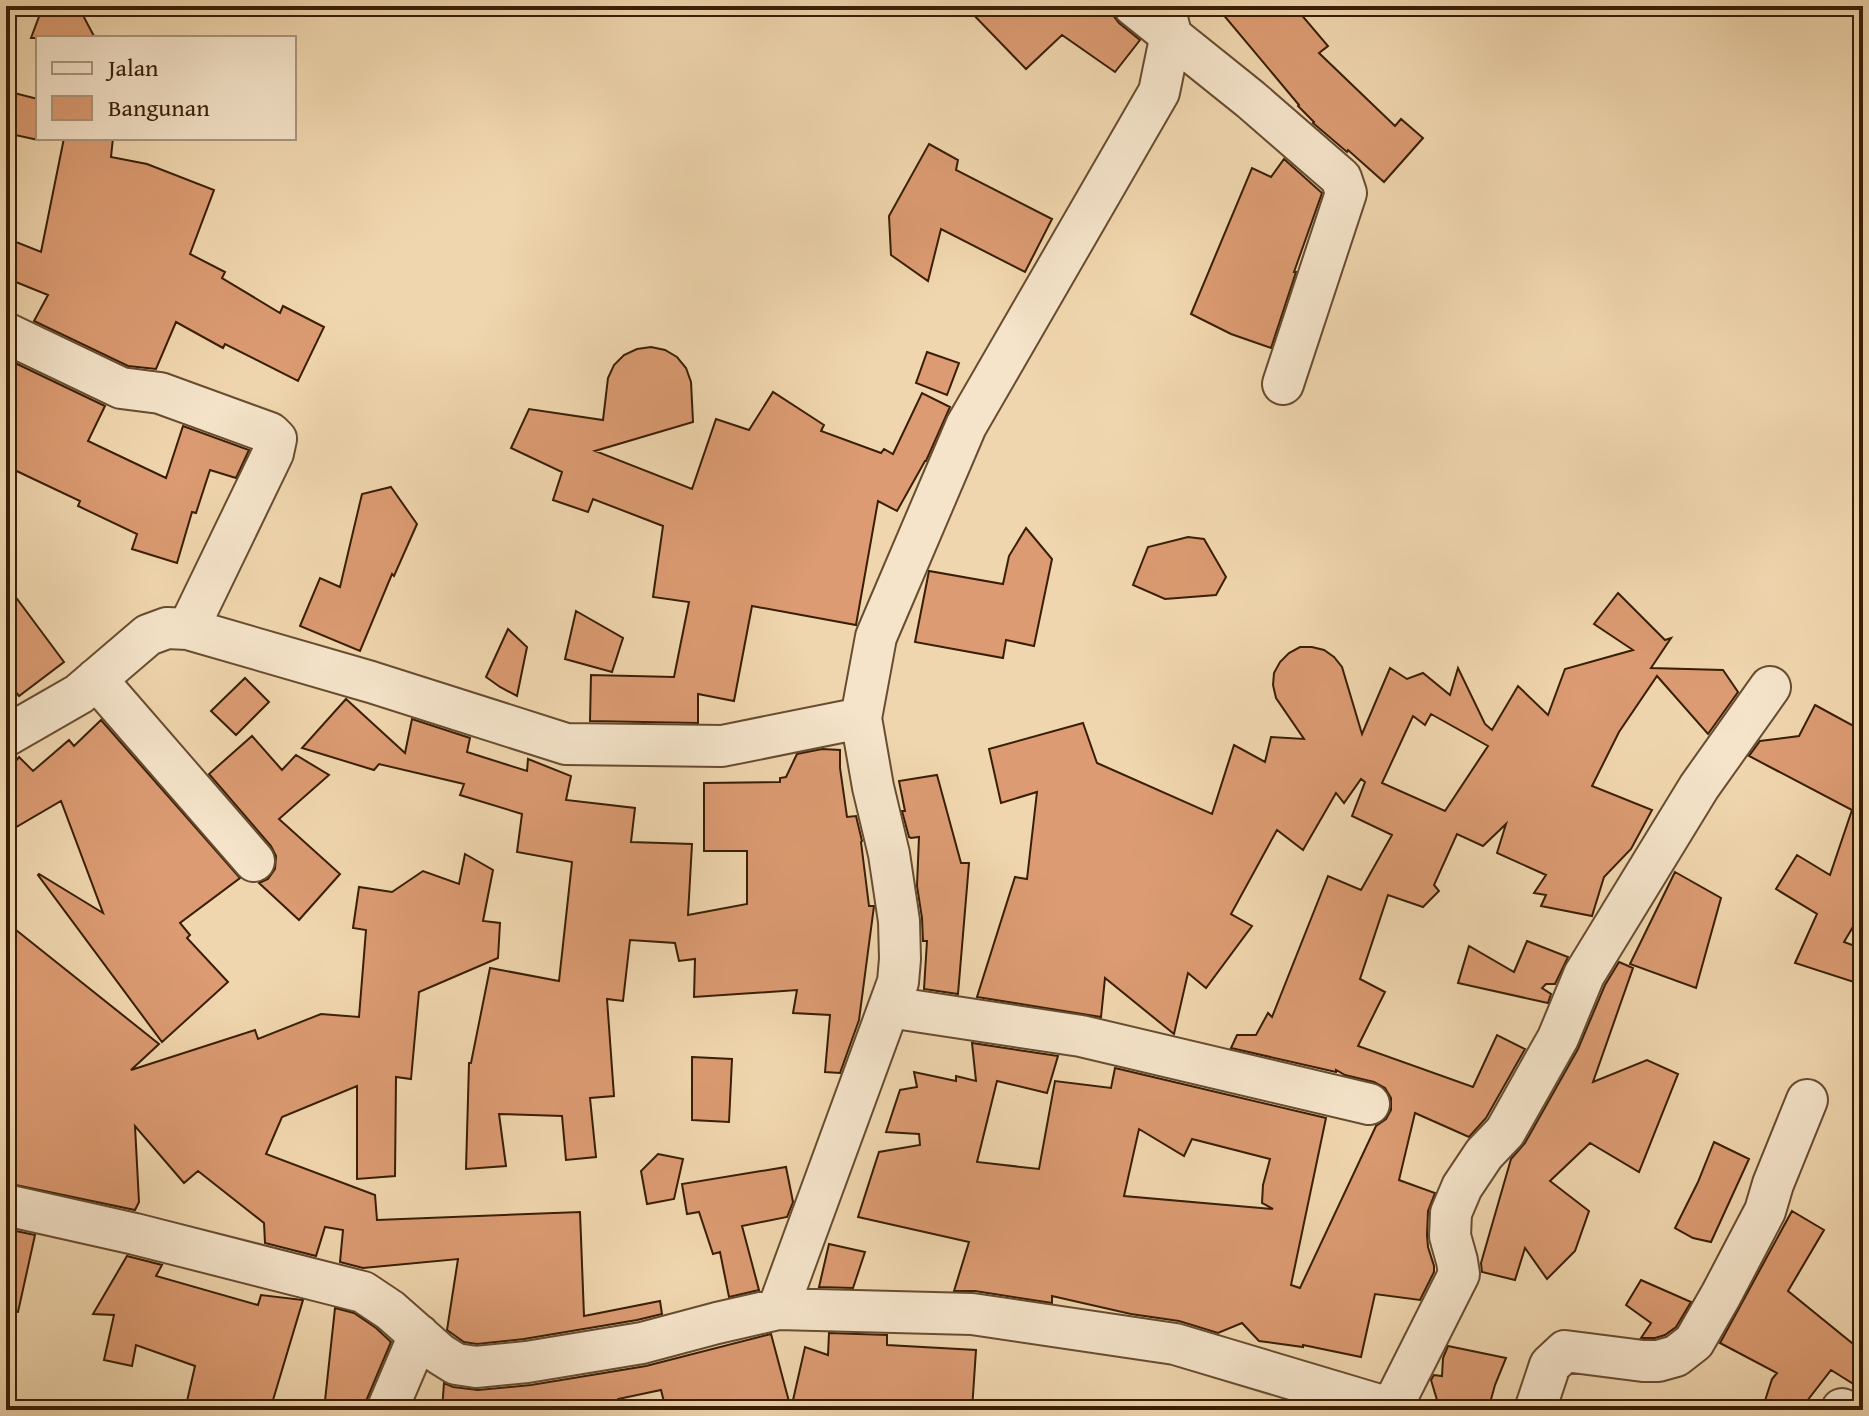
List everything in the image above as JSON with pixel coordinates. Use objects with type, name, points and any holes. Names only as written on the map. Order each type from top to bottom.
[{"type":"street","points":[[1134,6],[1167,20],[1345,184],[1346,193],[1283,384]]},
{"type":"street","points":[[778,1309],[898,982],[899,921],[889,854],[861,718],[876,637],[966,426],[1159,92],[1167,20]]},
{"type":"street","points":[[6,333],[121,388],[160,393],[270,433],[276,439],[273,453],[188,629]]},
{"type":"street","points":[[6,736],[79,694],[148,635],[167,628],[188,629],[371,682],[566,744],[722,746],[861,718]]},
{"type":"street","points":[[96,679],[254,861]]},
{"type":"street","points":[[6,1205],[363,1292],[390,1310],[440,1354],[456,1364],[476,1367],[642,1343],[778,1309],[972,1314],[1175,1344],[1394,1409],[1459,1274],[1450,1236],[1451,1213],[1462,1187],[1484,1154],[1505,1132],[1558,1038],[1584,975],[1668,836],[1770,687]]},
{"type":"street","points":[[889,1007],[1081,1036],[1369,1104]]},
{"type":"street","points":[[1535,1410],[1550,1365],[1565,1351],[1658,1361],[1676,1356],[1694,1342],[1765,1211],[1807,1100]]},
{"type":"street","points":[[387,1410],[419,1335]]},
{"type":"building","points":[[43,6],[78,6],[94,36],[36,36],[31,38]]},
{"type":"building","points":[[965,6],[1112,6],[1113,15],[1119,23],[1140,40],[1115,72],[1062,35],[1026,69]]},
{"type":"building","points":[[1216,6],[1294,6],[1328,46],[1319,53],[1395,126],[1401,119],[1423,138],[1384,182],[1313,123]]},
{"type":"building","points":[[6,91],[36,98],[36,140],[6,133]]},
{"type":"building","points":[[64,140],[113,140],[111,157],[147,164],[214,190],[190,254],[225,272],[222,278],[280,313],[283,306],[324,327],[298,381],[225,344],[223,348],[176,322],[156,369],[128,366],[34,321],[48,295],[6,278],[6,238],[41,252]]},
{"type":"building","points":[[929,144],[958,160],[956,170],[1052,219],[1025,272],[941,229],[928,281],[891,255],[889,216]]},
{"type":"building","points":[[1284,159],[1322,193],[1271,348],[1231,334],[1191,314],[1252,168],[1271,177]]},
{"type":"building","points":[[651,347],[677,357],[686,368],[691,382],[693,422],[595,451],[692,489],[716,419],[749,430],[773,392],[824,425],[821,431],[881,453],[884,449],[893,454],[922,393],[950,407],[926,461],[897,511],[878,501],[856,625],[752,606],[734,701],[698,694],[698,723],[590,721],[591,675],[674,677],[689,602],[653,597],[663,526],[593,499],[588,512],[553,500],[562,472],[511,448],[529,409],[603,420],[608,378],[614,365],[624,355]]},
{"type":"building","points":[[927,352],[959,363],[947,395],[916,383]]},
{"type":"building","points":[[13,362],[105,406],[88,441],[166,478],[183,426],[249,450],[236,478],[210,470],[196,513],[192,512],[177,563],[132,549],[137,534],[78,506],[80,501],[6,466],[6,377]]},
{"type":"building","points":[[391,487],[417,524],[360,651],[300,626],[320,578],[340,587],[362,494]]},
{"type":"building","points":[[1026,528],[1052,559],[1034,646],[1006,640],[1003,658],[915,642],[929,571],[1003,584],[1009,556]]},
{"type":"building","points":[[1188,537],[1204,539],[1226,577],[1216,595],[1165,599],[1133,585],[1148,547]]},
{"type":"building","points":[[6,584],[64,662],[19,696],[6,679]]},
{"type":"building","points":[[1618,593],[1665,640],[1671,638],[1651,668],[1723,670],[1738,692],[1708,734],[1657,676],[1619,732],[1592,786],[1652,810],[1631,849],[1604,877],[1592,916],[1541,906],[1546,895],[1534,893],[1546,875],[1497,853],[1506,824],[1483,846],[1457,834],[1434,885],[1439,891],[1423,907],[1388,895],[1360,979],[1385,992],[1358,1046],[1473,1087],[1497,1035],[1525,1049],[1486,1118],[1469,1137],[1415,1113],[1399,1180],[1435,1193],[1428,1211],[1427,1235],[1434,1272],[1420,1300],[1375,1294],[1361,1357],[1303,1345],[1259,1341],[1242,1323],[1218,1333],[1179,1321],[1131,1314],[1052,1296],[1052,1303],[975,1291],[954,1291],[969,1242],[858,1217],[879,1152],[920,1145],[919,1134],[886,1132],[900,1090],[917,1087],[914,1072],[956,1081],[956,1076],[976,1081],[972,1043],[1058,1056],[1047,1093],[997,1081],[977,1162],[1039,1169],[1055,1081],[1111,1088],[1115,1068],[1326,1118],[1291,1285],[1300,1288],[1376,1126],[1386,1119],[1391,1110],[1391,1098],[1385,1088],[1374,1082],[1336,1070],[1231,1048],[1237,1035],[1256,1035],[1268,1013],[1272,1017],[1328,876],[1361,890],[1392,835],[1352,816],[1365,782],[1361,779],[1344,803],[1336,793],[1303,850],[1277,830],[1231,914],[1252,926],[1206,988],[1188,973],[1174,1034],[1105,978],[1101,1017],[977,997],[1015,877],[1027,879],[1037,792],[1001,803],[989,749],[1083,723],[1097,763],[1212,814],[1234,745],[1265,762],[1271,737],[1304,739],[1276,698],[1273,685],[1274,673],[1280,662],[1300,647],[1324,650],[1342,667],[1362,734],[1390,668],[1407,679],[1423,673],[1450,695],[1458,668],[1485,724],[1492,730],[1518,686],[1548,715],[1565,669],[1633,650],[1594,624]],"holes":[[[1431,714],[1488,746],[1445,811],[1382,783],[1413,716],[1425,725]],[[1139,1129],[1184,1156],[1192,1139],[1270,1159],[1262,1203],[1273,1209],[1124,1196]]]},
{"type":"building","points":[[576,611],[623,638],[612,672],[565,659]]},
{"type":"building","points":[[508,629],[527,647],[517,696],[486,677]]},
{"type":"building","points":[[245,678],[269,702],[236,735],[211,711]]},
{"type":"building","points":[[346,699],[405,753],[412,719],[470,738],[467,752],[527,771],[528,759],[571,776],[566,800],[635,808],[631,842],[692,844],[688,915],[747,904],[747,851],[704,851],[704,783],[780,782],[780,778],[786,777],[797,754],[822,749],[840,750],[847,817],[856,816],[869,906],[874,906],[859,1020],[840,1073],[825,1072],[830,1015],[793,1013],[797,990],[694,997],[695,959],[679,961],[675,943],[630,940],[623,1001],[607,999],[614,1096],[590,1098],[596,1157],[566,1160],[562,1116],[499,1114],[506,1166],[466,1169],[469,1063],[490,968],[559,981],[572,862],[517,852],[522,814],[460,795],[464,784],[379,764],[374,770],[302,748]]},
{"type":"building","points":[[1815,705],[1863,731],[1863,910],[1844,942],[1863,949],[1863,985],[1795,963],[1817,914],[1776,889],[1797,855],[1830,875],[1852,810],[1749,756],[1760,741],[1799,736]]},
{"type":"building","points":[[101,720],[240,878],[180,923],[190,935],[187,938],[228,982],[162,1042],[38,875],[103,913],[61,801],[6,833],[6,773],[19,757],[33,771],[69,740],[74,746]]},
{"type":"building","points":[[252,736],[282,770],[296,755],[329,775],[279,819],[340,874],[299,920],[259,883],[268,879],[275,869],[276,856],[271,846],[209,774]]},
{"type":"building","points":[[937,775],[961,863],[969,863],[958,994],[924,989],[927,941],[923,941],[917,886],[919,837],[909,837],[899,781]]},
{"type":"building","points":[[465,854],[493,870],[483,921],[500,923],[498,958],[419,992],[411,1079],[396,1077],[395,1176],[357,1179],[357,1086],[282,1117],[266,1154],[375,1195],[377,1220],[580,1212],[584,1316],[660,1301],[662,1314],[524,1339],[477,1344],[464,1342],[447,1330],[458,1259],[363,1268],[340,1262],[343,1230],[325,1227],[316,1256],[265,1243],[264,1223],[198,1171],[184,1183],[135,1126],[139,1202],[135,1210],[6,1183],[6,922],[159,1044],[131,1070],[255,1030],[258,1039],[321,1014],[359,1017],[366,930],[353,928],[359,887],[392,892],[423,871],[459,884]]},
{"type":"building","points":[[1675,872],[1721,898],[1696,988],[1630,964]]},
{"type":"building","points":[[1527,941],[1568,957],[1555,984],[1546,984],[1542,988],[1551,994],[1548,1003],[1458,983],[1469,946],[1514,972]]},
{"type":"building","points":[[1619,962],[1633,968],[1593,1082],[1647,1060],[1678,1074],[1639,1172],[1590,1143],[1550,1181],[1589,1211],[1575,1251],[1547,1279],[1525,1248],[1515,1280],[1482,1272],[1481,1263],[1511,1159],[1525,1143],[1578,1049],[1605,985]]},
{"type":"building","points":[[692,1057],[732,1059],[729,1122],[692,1120]]},
{"type":"building","points":[[1714,1142],[1749,1159],[1711,1242],[1693,1238],[1675,1228]]},
{"type":"building","points":[[658,1154],[683,1159],[674,1199],[647,1204],[641,1171]]},
{"type":"building","points":[[786,1167],[793,1202],[787,1217],[742,1226],[759,1290],[729,1297],[720,1252],[713,1254],[699,1212],[687,1214],[682,1184]]},
{"type":"building","points":[[1792,1211],[1824,1230],[1788,1291],[1863,1352],[1863,1390],[1831,1370],[1800,1410],[1762,1410],[1777,1373],[1720,1343]]},
{"type":"building","points":[[6,1229],[35,1235],[18,1312],[6,1311]]},
{"type":"building","points":[[829,1244],[865,1252],[853,1288],[819,1287]]},
{"type":"building","points":[[127,1256],[162,1265],[156,1276],[258,1305],[261,1295],[303,1300],[270,1410],[185,1410],[195,1366],[136,1345],[132,1366],[104,1360],[114,1315],[93,1314]]},
{"type":"building","points":[[1641,1280],[1691,1302],[1676,1327],[1665,1335],[1641,1338],[1651,1323],[1626,1305]]},
{"type":"building","points":[[335,1308],[354,1313],[391,1342],[364,1410],[324,1410]]},
{"type":"building","points":[[829,1333],[887,1335],[887,1345],[976,1350],[972,1410],[666,1410],[661,1390],[618,1399],[617,1410],[442,1410],[444,1383],[478,1390],[531,1385],[646,1366],[771,1334],[791,1409],[805,1347],[828,1355]]},
{"type":"building","points":[[1448,1346],[1506,1358],[1488,1410],[1440,1410],[1431,1380],[1434,1375],[1442,1376],[1443,1358]]}]
